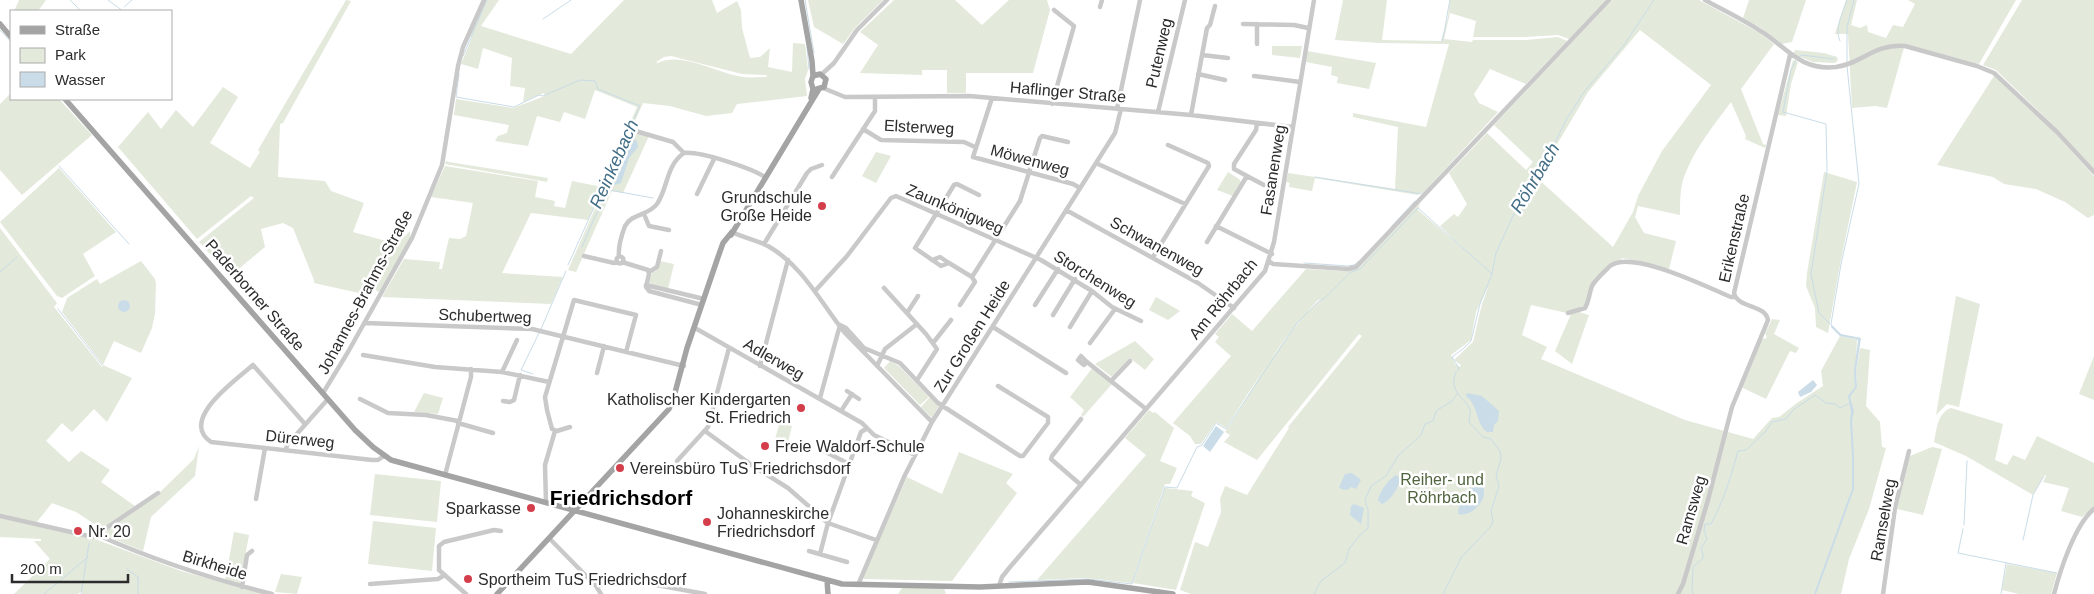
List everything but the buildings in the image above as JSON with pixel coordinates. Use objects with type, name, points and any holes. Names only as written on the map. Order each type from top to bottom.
[{"type":"main road","points":[[497,594],[668,409],[685,362],[687,348],[692,339],[723,247],[808,106],[820,81],[812,62],[801,0]]},
{"type":"main road","points":[[0,24],[10,36]]},
{"type":"main road","name":"Paderborner Straße","points":[[66,100],[355,430],[384,456],[397,462],[456,480],[574,510],[826,580],[858,585],[982,584],[996,586],[1088,582],[1174,594]]},
{"type":"main road","points":[[826,580],[828,594]]},
{"type":"street","name":"Johannes-Brahms-Straße","points":[[323,393],[412,238],[442,165],[458,66],[463,47],[484,0]]},
{"type":"street","points":[[820,81],[857,30],[887,0]]},
{"type":"street","points":[[1100,6],[1102,0]]},
{"type":"street","name":"Zur Großen Heide","points":[[858,585],[876,540],[932,422],[1118,126],[1119,109],[1140,0]]},
{"type":"street","name":"Putenweg","points":[[1158,112],[1185,0]]},
{"type":"street","name":"Fasanenweg","points":[[1269,261],[1272,254],[1314,0]]},
{"type":"street","name":"Am Röhrbach","points":[[996,586],[1256,283],[1269,261],[1274,264],[1348,269],[1356,267],[1609,0]]},
{"type":"street","points":[[1705,0],[1759,30],[1792,56],[1822,66],[1847,64],[1874,50],[1894,45],[1905,46],[1977,66],[1994,73],[2057,132],[2094,172]]},
{"type":"street","points":[[1191,115],[1207,28],[1210,25],[1215,6]]},
{"type":"street","points":[[1052,104],[1074,26],[1054,10]]},
{"type":"street","points":[[1243,24],[1308,28]]},
{"type":"street","points":[[1257,24],[1257,44]]},
{"type":"street","points":[[1202,55],[1228,58]]},
{"type":"street","name":"Erikenstraße","points":[[1725,432],[1736,396],[1768,320],[1763,312],[1738,301],[1735,296],[1792,56]]},
{"type":"street","points":[[1198,74],[1225,80]]},
{"type":"street","points":[[1254,76],[1300,82]]},
{"type":"street","name":"Haflinger Straße","points":[[820,81],[840,96],[992,98],[1191,115],[1292,127]]},
{"type":"street","points":[[832,177],[875,110],[876,97]]},
{"type":"street","points":[[975,147],[992,98]]},
{"type":"street","points":[[1257,123],[1256,130],[1234,164],[1234,169],[1264,185]]},
{"type":"street","name":"Elsterweg","points":[[863,129],[881,140],[964,142],[975,147]]},
{"type":"street","points":[[632,130],[673,142],[684,153]]},
{"type":"street","points":[[972,277],[1020,200],[1042,136],[1068,142]]},
{"type":"street","points":[[1153,257],[1209,166],[1208,163],[1168,145]]},
{"type":"street","name":"Möwenweg","points":[[975,147],[973,157],[1073,184],[1080,188]]},
{"type":"street","points":[[620,260],[618,254],[626,224],[633,218],[652,210],[660,199],[671,167],[684,153],[693,152],[753,170],[765,177]]},
{"type":"street","points":[[697,194],[714,159]]},
{"type":"street","points":[[1096,162],[1185,204]]},
{"type":"street","points":[[764,244],[807,173],[811,169],[822,165]]},
{"type":"street","points":[[1207,242],[1247,176]]},
{"type":"street","points":[[960,305],[975,282],[972,277],[949,263],[941,266],[915,248],[954,185],[957,184],[979,195]]},
{"type":"street","name":"Zaunkönigweg","points":[[815,291],[834,272],[894,196],[1036,258]]},
{"type":"street","name":"Schwanenweg","points":[[1066,210],[1198,282],[1234,308]]},
{"type":"street","points":[[644,214],[649,226],[669,230]]},
{"type":"street","points":[[1216,226],[1272,254]]},
{"type":"street","points":[[732,232],[746,239],[764,244],[788,260],[815,291],[845,334],[932,422]]},
{"type":"street","points":[[649,272],[657,268],[661,250]]},
{"type":"street","points":[[584,256],[614,262],[620,260],[646,269],[649,272]]},
{"type":"street","name":"Storchenweg","points":[[1036,258],[1075,279],[1115,309],[1141,321]]},
{"type":"street","points":[[760,366],[788,260]]},
{"type":"street","points":[[1568,313],[1585,308],[1592,286],[1612,265],[1623,260],[1672,272],[1731,297],[1735,296]]},
{"type":"street","points":[[1035,306],[1058,269]]},
{"type":"street","points":[[649,272],[646,285],[648,292],[703,302]]},
{"type":"street","points":[[1053,315],[1075,279]]},
{"type":"street","points":[[884,288],[933,343],[936,351],[917,380]]},
{"type":"street","points":[[1070,327],[1092,291]]},
{"type":"street","points":[[907,313],[918,296]]},
{"type":"street","points":[[546,503],[545,468],[554,431],[545,402],[549,382],[574,300],[636,315],[626,352]]},
{"type":"street","points":[[1090,343],[1115,309]]},
{"type":"street","points":[[933,343],[951,320]]},
{"type":"street","name":"Schubertweg","points":[[364,323],[532,328],[626,352],[685,362]]},
{"type":"street","points":[[877,366],[880,356],[885,349],[917,324]]},
{"type":"street","points":[[840,325],[846,328],[864,348],[900,363],[943,406],[1020,456],[1023,456],[1048,423],[1048,417],[998,386]]},
{"type":"street","points":[[820,398],[840,325]]},
{"type":"street","points":[[993,327],[1066,373]]},
{"type":"street","name":"Adlerweg","points":[[695,328],[862,423],[874,435],[915,455]]},
{"type":"street","points":[[502,372],[517,340]]},
{"type":"street","points":[[597,374],[604,346]]},
{"type":"street","points":[[677,461],[705,431],[730,348]]},
{"type":"street","points":[[363,355],[435,367],[502,372],[549,382]]},
{"type":"street","points":[[1087,362],[1146,409]]},
{"type":"street","points":[[1112,380],[1130,362]]},
{"type":"street","name":"Dürerweg","points":[[305,424],[253,366],[219,395],[204,412],[202,427],[207,439],[212,442],[372,460],[384,456]]},
{"type":"street","points":[[445,476],[471,377],[471,369]]},
{"type":"street","points":[[503,401],[510,402],[514,400],[520,375]]},
{"type":"street","points":[[841,411],[849,393],[859,399]]},
{"type":"street","points":[[286,450],[287,445],[328,399]]},
{"type":"street","points":[[360,399],[388,413],[426,415],[458,422],[493,433]]},
{"type":"street","points":[[1081,419],[1052,456],[1052,459],[1081,485]]},
{"type":"street","points":[[554,431],[570,428]]},
{"type":"street","points":[[820,554],[828,523],[849,464],[861,432],[866,429]]},
{"type":"street","points":[[705,431],[753,466],[788,488],[828,523],[876,540]]},
{"type":"street","name":"Ramsweg","points":[[1678,594],[1683,584],[1708,500],[1725,432]]},
{"type":"street","points":[[256,500],[264,448]]},
{"type":"street","points":[[820,450],[849,464]]},
{"type":"street","name":"Ramselweg","points":[[1882,594],[1895,508],[1909,451]]},
{"type":"street","points":[[0,516],[93,537],[158,494]]},
{"type":"street","points":[[2054,594],[2065,559],[2084,518],[2094,509]]},
{"type":"street","points":[[466,594],[438,566],[441,544],[494,530],[501,531]]},
{"type":"street","name":"Birkheide","points":[[97,533],[100,536],[182,569],[272,594]]},
{"type":"street","points":[[549,538],[602,594]]},
{"type":"street","points":[[242,587],[247,555],[252,551]]},
{"type":"street","points":[[809,551],[847,562]]},
{"type":"street","points":[[370,584],[438,579],[445,575]]},
{"type":"street","points":[[596,586],[630,580],[705,594]]},
{"type":"green space","points":[[19,0],[46,0],[39,10],[14,10]]},
{"type":"green space","points":[[346,0],[351,1],[283,123],[280,124],[278,177],[325,181],[331,191],[364,203],[353,232],[397,244],[410,231],[410,238],[381,290],[378,292],[374,288],[369,291],[368,295],[314,283],[293,228],[283,223],[261,229],[265,247],[230,276],[199,242],[254,198],[251,196],[197,239],[118,147],[148,112],[161,129],[176,110],[193,127],[223,87],[238,97],[210,143],[250,168],[260,152],[258,150]]},
{"type":"green space","points":[[485,0],[499,0],[481,26],[571,54],[624,0],[712,0],[717,13],[737,1],[741,10],[742,28],[750,58],[760,57],[770,48],[768,67],[792,72],[793,43],[805,44],[808,70],[805,79],[807,96],[737,104],[732,113],[706,116],[670,106],[643,103],[631,130],[649,136],[623,193],[612,191],[576,272],[568,270],[604,188],[588,220],[531,213],[502,273],[563,277],[551,304],[382,297],[404,259],[440,262],[439,269],[442,269],[449,238],[460,239],[466,236],[473,203],[431,197],[445,166],[538,181],[535,197],[555,201],[554,206],[565,208],[572,181],[602,187],[637,107],[595,90],[585,119],[564,112],[560,122],[537,116],[528,146],[495,141],[498,136],[507,133],[509,125],[454,115],[456,99],[513,108],[545,96],[544,93],[523,102],[525,88],[510,86],[512,58],[483,48],[478,69],[461,64],[472,37],[470,36]],"holes":[[[671,56],[742,74],[766,75],[767,77],[733,75],[689,61],[668,60],[656,62],[664,57]]]},
{"type":"green space","points":[[808,0],[883,0],[855,28],[843,44],[814,27]]},
{"type":"green space","points":[[894,0],[955,0],[982,25],[1009,0],[1047,0],[1050,10],[1033,73],[966,73],[966,93],[947,93],[947,70],[922,70],[922,75],[860,73],[878,45],[860,32]]},
{"type":"green space","points":[[1343,0],[1387,0],[1382,40],[1441,41],[1448,17],[1450,0],[1606,0],[1569,39],[1558,35],[1473,37],[1476,21],[1450,13],[1444,39],[1472,42],[1473,40],[1526,40],[1558,37],[1567,41],[1526,84],[1490,69],[1474,94],[1479,103],[1498,112],[1423,193],[1418,195],[1315,178],[1312,191],[1289,187],[1290,183],[1286,182],[1288,173],[1395,189],[1398,127],[1353,117],[1353,113],[1426,127],[1449,44],[1335,40]]},
{"type":"green space","name":"Reiher- und Röhrbach","points":[[1612,0],[1699,0],[1758,32],[1774,44],[1741,89],[1763,144],[1766,145],[1765,148],[1745,139],[1746,136],[1731,102],[1705,138],[1688,167],[1682,186],[1680,215],[1638,206],[1635,217],[1644,233],[1676,241],[1669,269],[1623,258],[1611,264],[1591,285],[1584,307],[1567,313],[1531,305],[1522,335],[1547,347],[1541,359],[1685,420],[1753,439],[1772,418],[1779,417],[1823,386],[1821,371],[1840,336],[1857,339],[1855,387],[1850,396],[1857,387],[1856,370],[1860,348],[1870,350],[1866,406],[1880,422],[1882,447],[1886,448],[1869,509],[1849,559],[1841,594],[1191,594],[1180,590],[1195,542],[1208,547],[1221,512],[1220,499],[1225,486],[1247,495],[1288,427],[1362,336],[1359,334],[1257,460],[1224,442],[1230,435],[1225,432],[1267,365],[1226,428],[1216,422],[1201,444],[1195,444],[1190,436],[1173,423],[1231,356],[1215,342],[1219,337],[1215,334],[1232,314],[1252,331],[1306,269],[1345,271],[1357,269],[1420,203],[1418,210],[1465,250],[1440,226],[1454,214],[1458,217],[1467,204],[1449,173],[1487,133],[1526,170],[1533,162],[1494,125]],"holes":[[[1640,30],[1711,85],[1662,151],[1638,196],[1633,212],[1613,247],[1536,177],[1588,92]],[[1489,285],[1482,304],[1473,342],[1454,360],[1461,365],[1460,367],[1455,364],[1451,355],[1471,340],[1476,312]]]},
{"type":"green space","points":[[1749,0],[1806,0],[1792,42],[1782,44],[1761,28],[1743,18]]},
{"type":"green space","points":[[1846,0],[1857,0],[1851,25],[1860,28],[1867,25],[1868,32],[1886,38],[1893,25],[1903,27],[1915,4],[1908,0],[2016,0],[1979,64],[1905,44],[1887,108],[1875,106],[1852,108],[1848,34],[1835,34]]},
{"type":"green space","points":[[2022,0],[2094,0],[2094,169],[2058,130],[1996,70],[1983,65]]},
{"type":"green space","points":[[1272,46],[1302,46],[1300,58],[1272,55]]},
{"type":"green space","points":[[1795,50],[1824,53],[1837,57],[1838,60],[1835,63],[1813,62],[1793,54]]},
{"type":"green space","points":[[1307,51],[1376,63],[1369,89],[1337,83],[1338,77],[1331,75],[1332,67],[1306,62]]},
{"type":"green space","points":[[1793,60],[1798,62],[1791,84],[1786,116],[1778,115]]},
{"type":"green space","points":[[1994,76],[2055,133],[2094,176],[2094,215],[2088,218],[2065,202],[2036,189],[2004,184],[1993,177],[1937,165]]},
{"type":"green space","points":[[10,94],[10,100],[60,100],[92,135],[22,195],[0,170],[0,104]]},
{"type":"green space","points":[[876,152],[891,156],[876,183],[862,176]]},
{"type":"green space","points":[[446,161],[548,178],[547,182],[445,164]]},
{"type":"green space","points":[[59,168],[116,232],[83,254],[95,276],[62,298],[57,296],[0,222]]},
{"type":"green space","points":[[1228,172],[1241,182],[1233,196],[1217,190]]},
{"type":"green space","points":[[1824,172],[1857,182],[1828,333],[1816,327],[1815,308],[1806,286]]},
{"type":"green space","points":[[0,228],[57,303],[54,307],[102,367],[103,365],[132,378],[107,422],[94,409],[72,432],[62,423],[46,441],[69,462],[81,451],[110,470],[101,482],[135,506],[102,529],[76,512],[52,503],[36,523],[0,515]]},
{"type":"green space","points":[[141,261],[155,279],[156,284],[155,314],[152,328],[141,353],[114,341],[103,365],[62,312],[67,298],[97,279],[100,284]]},
{"type":"green space","points":[[660,261],[674,264],[668,289],[652,285],[649,282],[652,273],[657,270]]},
{"type":"green space","points":[[1956,296],[1980,304],[1959,407],[1947,404],[1936,415]]},
{"type":"green space","points":[[1156,297],[1180,311],[1168,320],[1149,310]]},
{"type":"green space","points":[[1579,312],[1589,315],[1572,364],[1555,351],[1571,314]]},
{"type":"green space","points":[[1772,319],[1780,320],[1774,334],[1799,348],[1796,353],[1790,351],[1766,399],[1741,387],[1762,339],[1767,338],[1765,333]]},
{"type":"green space","points":[[1135,341],[1154,359],[1145,370],[1130,358],[1112,377],[1095,364]]},
{"type":"green space","points":[[2094,356],[2094,400],[2079,394]]},
{"type":"green space","points":[[890,361],[899,366],[929,397],[920,405],[884,368]]},
{"type":"green space","points":[[1093,367],[1112,384],[1083,417],[1081,415],[1084,410],[1070,397]]},
{"type":"green space","points":[[424,393],[443,398],[438,414],[414,412]]},
{"type":"green space","points":[[930,397],[939,406],[932,418],[921,407]]},
{"type":"green space","points":[[1951,408],[2003,424],[1995,460],[2007,465],[2013,455],[2025,460],[2037,436],[2094,463],[2094,507],[2082,517],[2061,511],[2069,488],[2043,482],[2046,476],[2044,475],[2033,495],[1966,456],[1934,442],[1940,418],[1946,410]]},
{"type":"green space","points":[[1149,410],[1153,413],[1155,412],[1174,428],[1160,461],[1177,468],[1170,484],[1165,484],[1132,583],[1086,578],[1037,580],[1146,455],[1125,438]]},
{"type":"green space","points":[[780,422],[792,426],[788,442],[775,439]]},
{"type":"green space","points":[[199,446],[195,476],[151,517],[143,551],[106,536],[105,531],[155,497],[194,459]]},
{"type":"green space","points":[[1932,447],[1942,449],[1923,515],[1897,509],[1910,456]]},
{"type":"green space","points":[[959,452],[1013,474],[1006,483],[1017,493],[952,581],[864,579],[863,577],[907,477],[942,494]]},
{"type":"green space","points":[[375,474],[441,481],[437,522],[370,515]]},
{"type":"green space","points":[[1165,488],[1193,491],[1191,496],[1205,503],[1176,590],[1133,583]]},
{"type":"green space","points":[[0,518],[92,538],[181,571],[266,594],[82,594],[82,591],[78,594],[14,594],[50,559],[34,541],[41,541],[41,539],[0,537]]},
{"type":"green space","points":[[373,521],[436,528],[432,571],[368,564]]},
{"type":"green space","points":[[234,532],[249,535],[240,584],[225,580]]},
{"type":"green space","points":[[2007,564],[2057,573],[2051,594],[2019,594],[2002,590]]},
{"type":"green space","points":[[281,574],[302,577],[297,594],[275,592]]},
{"type":"green space","points":[[902,588],[944,588],[946,594],[898,594]]},
{"type":"water","points":[[631,139],[637,141],[638,147],[629,158],[621,183],[614,185],[611,189],[624,161],[625,150]]},
{"type":"water","points":[[122,300],[126,300],[130,306],[126,312],[122,312],[118,308],[118,304]]},
{"type":"water","points":[[1831,324],[1841,334],[1861,338],[1856,370],[1857,387],[1850,397],[1854,411],[1852,420],[1854,489],[1816,594],[1814,594],[1852,489],[1851,412],[1848,396],[1855,387],[1854,371],[1858,341],[1857,339],[1840,336],[1831,327]]},
{"type":"water","points":[[1813,380],[1817,385],[1811,392],[1800,397],[1798,392]]},
{"type":"water","points":[[1467,393],[1482,396],[1499,411],[1498,421],[1494,425],[1493,432],[1487,432],[1480,424],[1473,405],[1466,396]]},
{"type":"water","points":[[1216,426],[1224,432],[1210,452],[1203,446]]},
{"type":"water","points":[[1352,473],[1361,480],[1356,489],[1351,487],[1347,490],[1341,489],[1339,487],[1345,474]]},
{"type":"water","points":[[1396,475],[1400,478],[1396,490],[1382,504],[1378,500],[1381,493],[1387,483]]},
{"type":"water","points":[[1477,483],[1480,483],[1484,494],[1479,505],[1469,513],[1458,514],[1464,496]]},
{"type":"water","points":[[1354,504],[1364,508],[1361,524],[1350,515],[1351,506]]},
{"type":"waterway","points":[[70,0],[80,10]]},
{"type":"waterway","points":[[108,0],[122,10]]},
{"type":"waterway","points":[[124,7],[132,0]]},
{"type":"waterway","points":[[463,56],[487,0]]},
{"type":"waterway","points":[[543,19],[571,0]]},
{"type":"waterway","points":[[805,0],[814,53]]},
{"type":"waterway","points":[[1442,41],[1450,0]]},
{"type":"waterway","name":"Röhrbach","points":[[1458,371],[1459,368],[1452,357],[1471,341],[1480,304],[1492,274],[1496,253],[1529,181],[1548,157],[1566,120],[1584,92],[1624,45],[1654,0]]},
{"type":"waterway","points":[[1840,41],[1838,31],[1841,15],[1847,0]]},
{"type":"waterway","points":[[1847,62],[1847,27],[1854,0]]},
{"type":"waterway","points":[[0,30],[10,41]]},
{"type":"waterway","points":[[807,47],[809,69]]},
{"type":"waterway","points":[[1798,57],[1802,55],[1833,59],[1835,57]]},
{"type":"waterway","points":[[1796,60],[1791,70],[1783,112],[1826,124],[1827,171],[1811,274],[1819,313],[1830,324]]},
{"type":"waterway","points":[[1831,324],[1841,264],[1859,184],[1847,66]]},
{"type":"waterway","name":"Reinkebach","points":[[459,74],[456,97],[514,107],[539,95],[543,96],[580,80],[595,81],[598,89],[640,106],[568,265]]},
{"type":"waterway","points":[[59,166],[129,244]]},
{"type":"waterway","points":[[1315,177],[1422,194]]},
{"type":"waterway","points":[[582,247],[609,190],[653,198]]},
{"type":"waterway","points":[[1391,227],[1415,201]]},
{"type":"waterway","points":[[1009,582],[1088,579],[1132,584],[1165,487],[1177,488],[1197,447],[1202,445],[1216,423],[1226,429],[1297,323],[1351,272],[1360,269],[1418,208],[1492,274]]},
{"type":"waterway","points":[[0,272],[17,257]]},
{"type":"waterway","points":[[1304,263],[1348,266],[1354,265],[1359,261]]},
{"type":"waterway","name":"Reinkebach","points":[[541,329],[566,271]]},
{"type":"waterway","points":[[58,309],[102,365]]},
{"type":"waterway","name":"Reinkebach","points":[[533,374],[521,370],[539,333]]},
{"type":"waterway","name":"Röhrbach","points":[[1443,594],[1461,558],[1491,526],[1493,521],[1491,511],[1499,486],[1496,475],[1501,459],[1500,451],[1491,439],[1483,437],[1469,422],[1470,410],[1454,385],[1456,372]]},
{"type":"waterway","points":[[1314,594],[1321,581],[1345,563],[1349,549],[1368,528],[1368,510],[1365,500],[1371,486],[1386,476],[1398,456],[1421,435],[1425,424],[1433,421],[1436,411],[1452,401],[1457,394]]},
{"type":"waterway","points":[[1694,594],[1692,592],[1693,568],[1703,558],[1701,548],[1707,539],[1704,531],[1705,524],[1711,524],[1719,507],[1730,480],[1738,451],[1746,450],[1766,431],[1772,422],[1786,419],[1793,410],[1815,395],[1826,403],[1835,404],[1840,408],[1851,403]]},
{"type":"waterway","points":[[1964,525],[1967,461]]},
{"type":"waterway","points":[[2023,540],[2033,495],[2044,476]]},
{"type":"waterway","points":[[1963,529],[1958,553],[2057,573]]},
{"type":"waterway","points":[[81,594],[89,543]]},
{"type":"waterway","points":[[44,594],[88,557]]},
{"type":"waterway","points":[[2001,594],[2006,563]]},
{"type":"waterway","points":[[127,569],[138,577],[138,594]]},
{"type":"place","name":"Grundschule Große Heide","points":[[822,206]]},
{"type":"place","name":"Katholischer Kindergarten St. Friedrich","points":[[801,408]]},
{"type":"place","name":"Freie Waldorf-Schule","points":[[765,446]]},
{"type":"place","name":"Vereinsbüro TuS Friedrichsdorf","points":[[620,468]]},
{"type":"place","name":"Sparkasse","points":[[531,508]]},
{"type":"place","name":"Johanneskirche Friedrichsdorf","points":[[707,522]]},
{"type":"place","name":"Nr. 20","points":[[78,531]]},
{"type":"place","name":"Sportheim TuS Friedrichsdorf","points":[[468,579]]},
{"type":"district","name":"Friedrichsdorf","points":[[621,497]]}]
